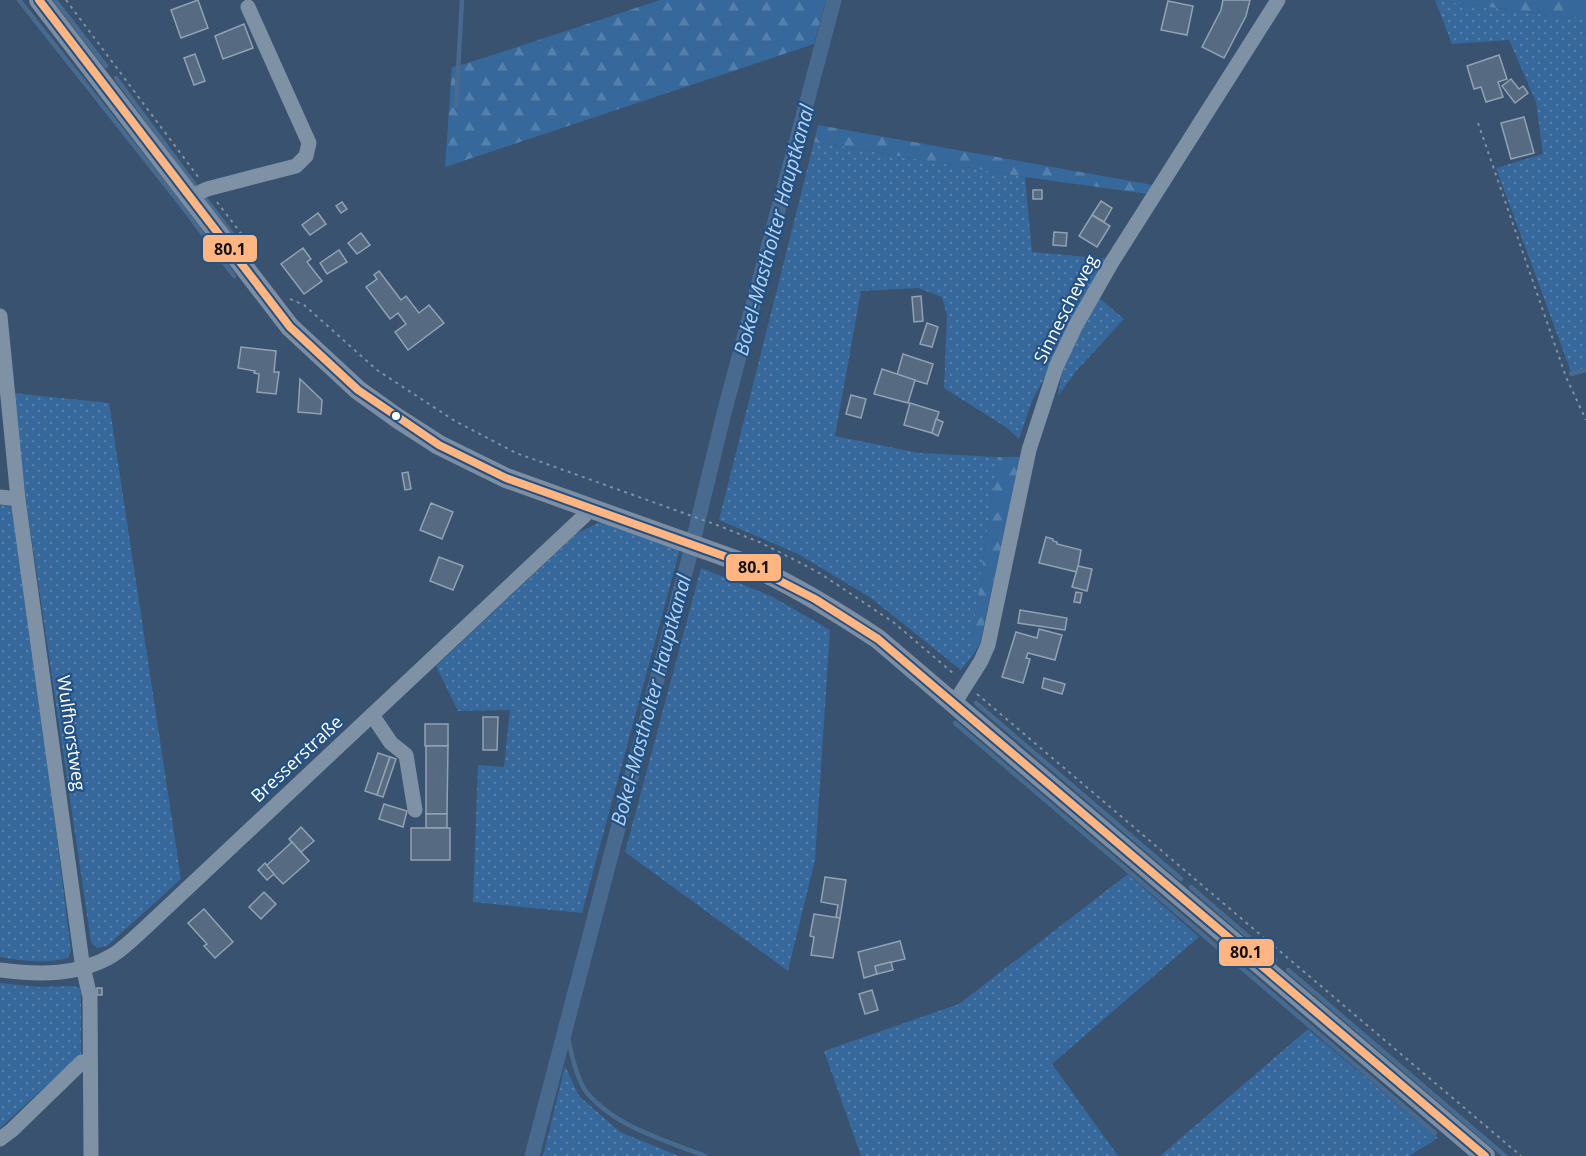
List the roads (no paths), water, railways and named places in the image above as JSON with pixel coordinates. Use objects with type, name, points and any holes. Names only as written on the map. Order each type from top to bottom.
[{"type":"main road","points":[[39,0],[198,193],[290,327],[358,390],[439,445],[506,478],[714,551],[782,580],[833,608],[878,639],[955,702],[1485,1156]]},
{"type":"street","name":"Sinnescheweg","points":[[955,702],[981,661],[988,645],[1029,450],[1056,367],[1076,325],[1112,262],[1278,0]]},
{"type":"street","points":[[198,193],[296,166],[306,156],[309,143],[248,7]]},
{"type":"street","name":"Wulfhorstweg","points":[[0,316],[18,499],[84,969],[90,997],[91,1156]]},
{"type":"street","points":[[0,497],[18,499]]},
{"type":"street","name":"Bresserstraße","points":[[0,970],[27,974],[54,974],[84,969],[113,955],[145,928],[584,516],[590,507]]},
{"type":"street","points":[[372,715],[391,742],[406,755],[416,810]]},
{"type":"street","points":[[0,1139],[82,1062],[90,1061]]},
{"type":"waterway","points":[[19,0],[182,206],[234,276]]},
{"type":"waterway","points":[[55,0],[106,66]]},
{"type":"waterway","points":[[456,106],[462,0]]},
{"type":"waterway","name":"Bokel-Mastholter Hauptkanal","points":[[532,1156],[690,554],[723,417],[834,0]]},
{"type":"waterway","points":[[116,78],[195,185]]},
{"type":"waterway","points":[[205,198],[236,239]]},
{"type":"waterway","points":[[1571,374],[1586,370]]},
{"type":"waterway","points":[[976,703],[1181,879]]},
{"type":"waterway","points":[[955,723],[1435,1133]]},
{"type":"waterway","points":[[1191,887],[1275,960]]},
{"type":"waterway","points":[[1288,970],[1505,1156]]},
{"type":"waterway","points":[[566,1027],[583,1087],[599,1105],[626,1124],[705,1156]]}]
